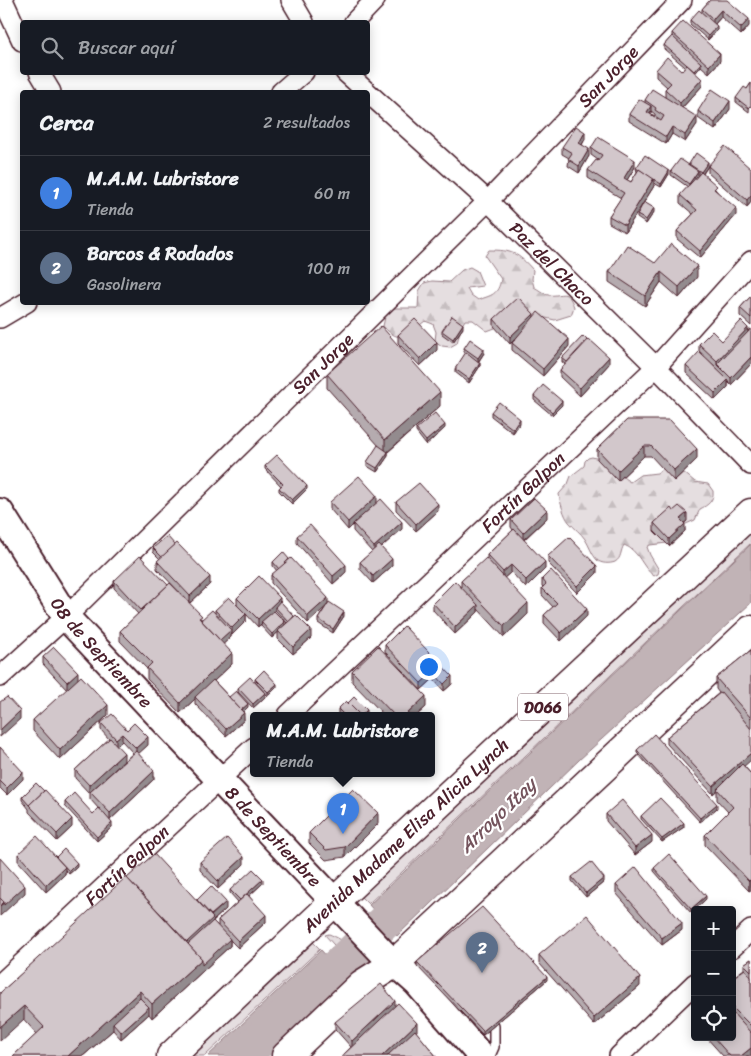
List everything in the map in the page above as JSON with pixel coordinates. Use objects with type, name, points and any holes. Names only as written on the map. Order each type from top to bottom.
[{"type":"highway","name":"Avenida Madame Elisa Alicia Lynch","points":[[171,1056],[342,908],[751,513]]},
{"type":"highway","points":[[286,1056],[362,984],[386,956],[467,900],[751,630]]},
{"type":"street","points":[[3,0],[20,37]]},
{"type":"street","points":[[291,0],[303,20]]},
{"type":"street","points":[[356,20],[375,0]]},
{"type":"street","name":"San Jorge","points":[[0,678],[66,617],[488,200],[682,0]]},
{"type":"street","points":[[42,75],[50,90]]},
{"type":"street","points":[[283,90],[301,75]]},
{"type":"street","name":"Paz del Chaco","points":[[348,75],[365,90]]},
{"type":"street","name":"Paz del Chaco","points":[[370,94],[488,200],[656,367],[751,465]]},
{"type":"street","name":"Fortín Galpon","points":[[291,712],[656,367],[751,261]]},
{"type":"street","points":[[0,318],[22,305]]},
{"type":"street","name":"08 de Septiembre","points":[[0,512],[66,617],[219,780]]},
{"type":"street","name":"Fortín Galpon","points":[[0,984],[250,751]]},
{"type":"street","name":"8 de Septiembre","points":[[219,780],[386,956],[417,984],[481,1056]]},
{"type":"street","points":[[736,944],[751,930]]},
{"type":"street","points":[[619,1056],[691,987]]},
{"type":"lane","points":[[490,1056],[494,1047],[494,1026]]},
{"type":"green space","points":[[489,250],[509,252],[519,256],[533,270],[532,279],[534,287],[548,295],[564,294],[569,297],[574,307],[571,315],[555,320],[505,315],[495,328],[487,331],[473,320],[465,320],[457,343],[450,347],[442,346],[435,341],[436,332],[433,324],[425,321],[409,334],[400,337],[389,332],[383,326],[386,313],[393,308],[418,308],[419,291],[424,283],[432,281],[449,282],[462,270],[470,267],[477,271],[483,286],[467,288],[471,295],[478,300],[494,294],[501,279],[485,256]]},
{"type":"green space","points":[[592,457],[604,461],[630,482],[640,475],[657,473],[668,465],[676,466],[695,482],[708,484],[713,491],[711,500],[700,509],[695,520],[686,524],[682,522],[667,543],[647,547],[659,570],[658,574],[654,576],[650,573],[637,555],[624,545],[619,558],[615,562],[606,563],[597,560],[586,541],[567,519],[562,509],[559,494],[568,484],[571,476],[584,466],[588,458]]},
{"type":"green space","points":[[751,525],[751,543],[368,904],[360,896]]},
{"type":"green space","points":[[329,934],[341,940],[360,955],[363,967],[359,973],[325,935]]},
{"type":"green space","points":[[312,941],[320,949],[205,1056],[189,1056]]},
{"type":"water","points":[[751,544],[751,603],[579,760],[397,936],[369,905]]},
{"type":"water","points":[[321,950],[347,979],[266,1056],[208,1056]]},
{"type":"building","points":[[710,0],[727,0],[749,19],[741,28],[721,10],[713,19],[702,9]]},
{"type":"building","points":[[699,10],[717,26],[708,36],[690,20]]},
{"type":"building","points":[[683,21],[720,54],[709,66],[672,33]]},
{"type":"building","points":[[672,36],[701,63],[694,71],[664,45]]},
{"type":"building","points":[[667,57],[682,71],[687,65],[702,79],[680,103],[665,89],[671,83],[656,70]]},
{"type":"building","points":[[751,83],[751,106],[749,108],[736,98],[744,87],[747,89]]},
{"type":"building","points":[[652,89],[697,117],[685,135],[672,127],[666,137],[629,114],[639,99],[651,106],[647,112],[661,121],[664,116],[645,100]]},
{"type":"building","points":[[712,89],[730,101],[715,123],[698,111]]},
{"type":"building","points":[[576,126],[585,132],[579,143],[589,149],[579,166],[568,159],[572,153],[562,147]]},
{"type":"building","points":[[598,137],[635,160],[624,178],[631,182],[639,169],[654,178],[625,225],[609,216],[624,193],[588,170],[602,155],[591,148]]},
{"type":"building","points":[[725,146],[751,169],[751,195],[747,200],[708,166]]},
{"type":"building","points":[[696,153],[708,162],[701,172],[689,164]]},
{"type":"building","points":[[645,155],[669,171],[661,184],[636,168]]},
{"type":"building","points":[[680,159],[698,171],[689,184],[671,171]]},
{"type":"building","points":[[701,172],[717,186],[714,189],[736,208],[700,251],[677,231],[697,210],[680,195]]},
{"type":"building","points":[[644,202],[654,208],[646,220],[637,215]]},
{"type":"building","points":[[671,244],[697,266],[679,287],[661,272],[645,296],[609,272],[627,245],[655,263]]},
{"type":"building","points":[[751,296],[751,318],[740,308]]},
{"type":"building","points":[[518,297],[534,314],[510,337],[494,319]]},
{"type":"building","points":[[538,312],[569,339],[543,369],[512,343]]},
{"type":"building","points":[[452,316],[463,324],[453,339],[442,331]]},
{"type":"building","points":[[415,319],[437,342],[420,359],[398,335]]},
{"type":"building","points":[[741,321],[748,328],[717,361],[699,344],[712,331],[722,341]]},
{"type":"building","points":[[381,326],[440,392],[385,440],[327,374]]},
{"type":"building","points":[[751,329],[751,357],[731,378],[717,364]]},
{"type":"building","points":[[583,336],[587,340],[567,362],[562,358]]},
{"type":"building","points":[[470,339],[484,349],[478,358],[464,348]]},
{"type":"building","points":[[589,339],[609,357],[580,388],[560,370]]},
{"type":"building","points":[[466,352],[480,363],[469,379],[455,369]]},
{"type":"building","points":[[699,352],[728,380],[715,393],[686,366]]},
{"type":"building","points":[[543,385],[562,401],[552,412],[534,396]]},
{"type":"building","points":[[499,402],[520,419],[513,429],[491,412]]},
{"type":"building","points":[[435,413],[445,425],[426,441],[416,429]]},
{"type":"building","points":[[627,420],[670,420],[697,449],[674,470],[651,446],[644,446],[618,471],[597,449]]},
{"type":"building","points":[[378,445],[388,452],[377,468],[367,462]]},
{"type":"building","points":[[277,455],[307,486],[292,500],[279,488],[283,484],[265,466]]},
{"type":"building","points":[[359,476],[377,496],[348,522],[330,502]]},
{"type":"building","points":[[419,483],[438,504],[416,524],[396,502]]},
{"type":"building","points":[[534,498],[547,510],[523,533],[511,520]]},
{"type":"building","points":[[381,499],[402,522],[374,547],[353,524]]},
{"type":"building","points":[[679,506],[687,513],[680,519],[685,524],[669,539],[654,523],[671,508],[673,511]]},
{"type":"building","points":[[310,525],[346,565],[333,576],[297,536]]},
{"type":"building","points":[[514,529],[545,562],[526,580],[511,565],[503,572],[487,555]]},
{"type":"building","points":[[167,536],[175,545],[162,557],[153,548]]},
{"type":"building","points":[[569,537],[597,566],[577,586],[548,556]]},
{"type":"building","points":[[177,543],[210,577],[190,596],[157,561]]},
{"type":"building","points":[[379,545],[392,559],[373,576],[360,562]]},
{"type":"building","points":[[283,552],[289,559],[279,569],[273,562]]},
{"type":"building","points":[[140,556],[168,585],[141,610],[114,581]]},
{"type":"building","points":[[291,558],[328,598],[308,616],[271,575]]},
{"type":"building","points":[[486,558],[528,603],[504,626],[461,581]]},
{"type":"building","points":[[551,570],[587,609],[561,633],[544,615],[557,603],[542,588],[546,584],[542,579]]},
{"type":"building","points":[[259,576],[280,598],[258,619],[237,598]]},
{"type":"building","points":[[455,581],[478,605],[455,627],[433,603]]},
{"type":"building","points":[[170,583],[202,616],[199,618],[232,653],[180,703],[147,668],[152,663],[120,631]]},
{"type":"building","points":[[229,597],[246,614],[232,628],[215,610]]},
{"type":"building","points":[[280,601],[294,616],[289,622],[275,607]]},
{"type":"building","points":[[329,602],[344,612],[333,629],[318,619]]},
{"type":"building","points":[[212,610],[231,630],[220,640],[201,620]]},
{"type":"building","points":[[274,611],[285,622],[272,634],[261,622]]},
{"type":"building","points":[[296,615],[311,630],[293,647],[278,631]]},
{"type":"building","points":[[404,626],[452,676],[444,684],[433,672],[421,683],[385,645]]},
{"type":"building","points":[[378,646],[426,696],[409,712],[391,712],[352,671]]},
{"type":"building","points":[[54,647],[78,672],[67,682],[43,657]]},
{"type":"building","points":[[751,650],[751,718],[716,678]]},
{"type":"building","points":[[264,670],[277,684],[268,692],[255,679]]},
{"type":"building","points":[[81,676],[108,705],[60,750],[33,720]]},
{"type":"building","points":[[250,677],[265,693],[253,704],[238,688]]},
{"type":"building","points":[[213,680],[244,713],[226,729],[195,697]]},
{"type":"building","points":[[236,691],[248,704],[241,710],[229,697]]},
{"type":"building","points":[[721,692],[751,729],[751,753],[713,786],[667,737]]},
{"type":"building","points":[[7,697],[20,711],[0,730],[0,702]]},
{"type":"building","points":[[354,697],[367,710],[365,712],[357,712],[348,703]]},
{"type":"building","points":[[346,701],[357,712],[341,712],[338,709]]},
{"type":"building","points":[[112,714],[127,730],[134,723],[148,737],[136,748],[122,734],[116,739],[101,723]]},
{"type":"building","points":[[654,734],[717,804],[700,818],[637,750]]},
{"type":"building","points":[[110,738],[124,753],[89,785],[75,770]]},
{"type":"building","points":[[0,747],[23,772],[7,788],[0,781]]},
{"type":"building","points":[[136,751],[154,771],[110,813],[90,792]]},
{"type":"building","points":[[742,764],[751,774],[751,879],[749,881],[705,835],[733,807],[717,789]]},
{"type":"building","points":[[36,783],[44,791],[29,805],[22,797]]},
{"type":"building","points":[[353,789],[378,813],[345,847],[326,850],[309,833]]},
{"type":"building","points":[[45,790],[72,819],[57,834],[29,805]]},
{"type":"building","points":[[74,793],[93,814],[99,808],[112,823],[97,837],[65,802]]},
{"type":"building","points":[[660,798],[684,823],[662,839],[641,816]]},
{"type":"building","points":[[622,800],[652,835],[635,848],[606,814]]},
{"type":"building","points":[[37,836],[65,867],[46,885],[18,854]]},
{"type":"building","points":[[227,838],[244,857],[218,881],[200,862]]},
{"type":"building","points":[[64,849],[77,863],[69,871],[56,857]]},
{"type":"building","points":[[154,854],[213,918],[187,942],[127,878]]},
{"type":"building","points":[[669,854],[706,896],[694,906],[691,906],[691,909],[654,868]]},
{"type":"building","points":[[0,858],[25,886],[4,905],[0,898]]},
{"type":"building","points":[[591,862],[604,878],[586,893],[572,877]]},
{"type":"building","points":[[636,867],[682,923],[662,938],[616,885]]},
{"type":"building","points":[[253,869],[263,879],[240,900],[230,890]]},
{"type":"building","points":[[126,877],[202,959],[152,1004],[140,991],[68,1056],[13,1056],[44,1027],[24,1006],[0,1027],[0,993]]},
{"type":"building","points":[[211,886],[226,902],[211,915],[197,900]]},
{"type":"building","points":[[247,894],[266,915],[238,941],[218,920]]},
{"type":"building","points":[[0,898],[4,902],[0,906]]},
{"type":"building","points":[[482,907],[547,977],[483,1031],[417,962]]},
{"type":"building","points":[[587,915],[640,978],[594,1018],[539,955]]},
{"type":"building","points":[[213,921],[230,939],[202,965],[202,959],[188,944]]},
{"type":"building","points":[[751,959],[751,971],[744,964]]},
{"type":"building","points":[[745,969],[751,977],[751,1026],[736,1011],[736,975]]},
{"type":"building","points":[[381,984],[395,1001],[352,1041],[335,1022]]},
{"type":"building","points":[[140,998],[149,1007],[121,1032],[113,1023]]},
{"type":"building","points":[[398,1003],[417,1023],[382,1056],[342,1056]]},
{"type":"building","points":[[736,1016],[751,1033],[751,1048],[741,1056],[730,1056],[717,1041],[736,1041]]},
{"type":"building","points":[[415,1030],[436,1056],[388,1055]]},
{"type":"waterway","name":"Arroyo Itay","points":[[243,1056],[420,888]]},
{"type":"place","name":"M.A.M. Lubristore","points":[[343,834]]},
{"type":"place","name":"Barcos & Rodados","points":[[482,973]]}]
